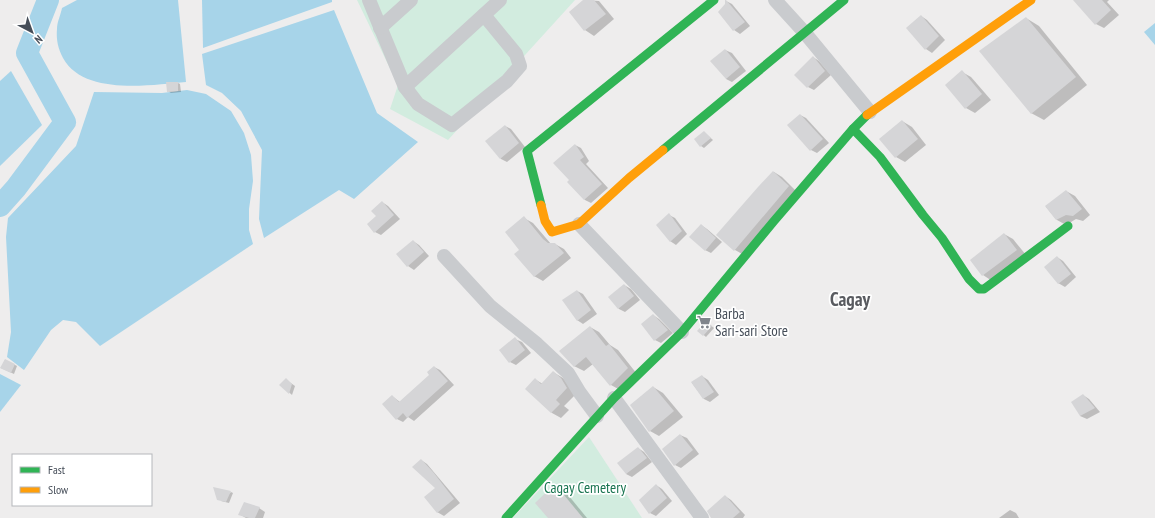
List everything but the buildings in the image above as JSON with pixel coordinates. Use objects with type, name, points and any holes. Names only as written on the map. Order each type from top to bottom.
[{"type":"street","points":[[369,0],[405,87],[418,104],[452,125],[507,81],[520,66],[516,54],[484,15]]},
{"type":"street","points":[[380,28],[411,0]]},
{"type":"street","points":[[405,87],[500,0]]},
{"type":"street","points":[[714,0],[527,152],[545,221],[552,232],[579,224],[629,178],[805,34],[844,0]]},
{"type":"street","points":[[775,0],[870,112]]},
{"type":"street","points":[[513,515],[597,416],[682,332],[774,221],[853,129],[870,112],[1031,0]]},
{"type":"street","points":[[853,129],[880,157],[942,238],[978,289],[984,289],[1068,226]]},
{"type":"street","points":[[579,224],[682,332]]},
{"type":"street","points":[[444,256],[490,306],[537,344],[568,373],[580,394],[597,416]]},
{"type":"street","points":[[614,398],[702,518]]},
{"type":"green space","points":[[357,0],[575,0],[448,140],[390,109],[398,85]]},
{"type":"green space","name":"Cagay Cemetery","points":[[589,437],[642,518],[513,518]]},
{"type":"water","points":[[77,0],[178,0],[186,82],[137,86],[119,85],[102,83],[86,78],[73,70],[61,55],[57,33],[62,8]]},
{"type":"water","points":[[202,0],[332,0],[332,2],[203,48]]},
{"type":"water","points":[[334,10],[377,113],[418,142],[354,199],[339,190],[264,238],[259,219],[262,150],[241,111],[222,93],[206,85],[202,54]]},
{"type":"water","points":[[1155,23],[1155,45],[1144,32]]},
{"type":"water","points":[[11,71],[42,125],[0,166],[0,81]]},
{"type":"water","points":[[187,90],[206,94],[231,111],[244,133],[251,155],[253,181],[249,209],[249,230],[253,244],[100,346],[76,322],[63,320],[51,330],[24,370],[7,357],[11,332],[6,237],[8,218],[76,146],[94,92],[162,93]]},
{"type":"water","points":[[0,374],[21,385],[0,412]]},
{"type":"waterway","points":[[0,206],[16,188],[65,122],[27,53],[48,0]]},
{"type":"traffic: fast","points":[[541,205],[527,151],[714,0]]},
{"type":"traffic: fast","points":[[663,150],[844,0]]},
{"type":"traffic: fast","points":[[506,518],[614,398],[682,332],[774,221],[853,129],[867,115]]},
{"type":"traffic: fast","points":[[853,129],[880,157],[942,238],[969,279],[979,289],[984,289],[1068,226]]},
{"type":"traffic: slow","points":[[867,115],[1031,0]]},
{"type":"traffic: slow","points":[[541,205],[545,221],[552,232],[579,224],[629,178],[663,150]]},
{"type":"place","name":"Barba Sari-sari Store","points":[[704,322]]},
{"type":"district","name":"Cagay","points":[[850,299]]}]
